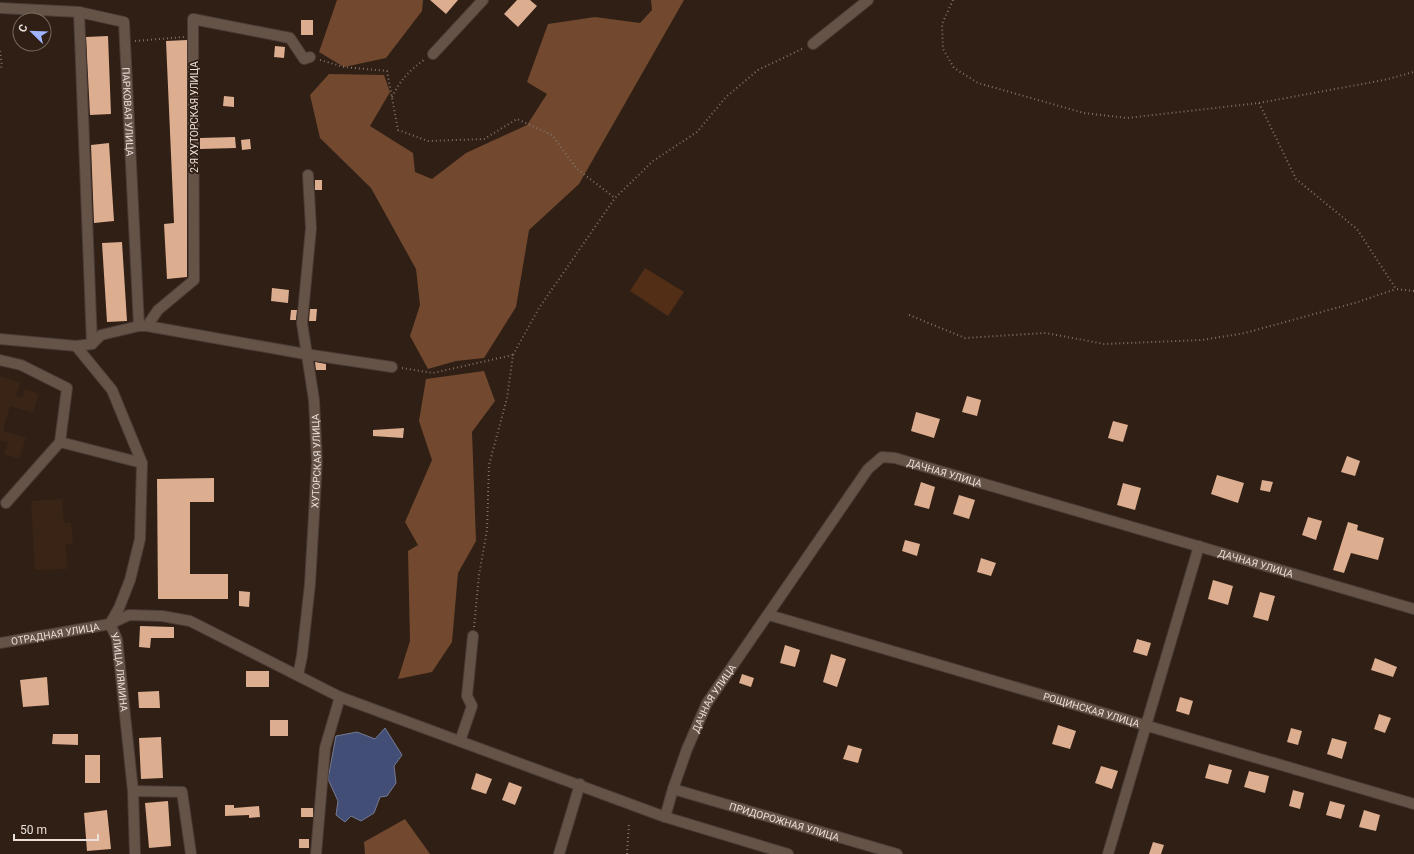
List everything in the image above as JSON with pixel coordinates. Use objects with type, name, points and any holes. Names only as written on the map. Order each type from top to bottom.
[{"type":"street","points":[[433,54],[483,0]]},
{"type":"street","points":[[813,44],[868,0]]},
{"type":"street","name":"ПАРКОВАЯ УЛИЦА","points":[[0,8],[79,12],[124,22],[143,326]]},
{"type":"street","points":[[79,12],[92,344]]},
{"type":"street","name":"2-Я ХУТОРСКАЯ УЛИЦА","points":[[143,326],[158,310],[194,280],[193,19],[290,38],[304,59],[310,58]]},
{"type":"street","name":"ХУТОРСКАЯ УЛИЦА","points":[[298,675],[302,656],[310,584],[317,462],[314,400],[305,354],[302,323],[310,228],[308,175]]},
{"type":"street","points":[[0,339],[76,346],[92,344],[101,335],[143,326],[305,354],[392,367]]},
{"type":"street","name":"УЛИЦА ЛЯМИНА","points":[[76,346],[112,390],[142,463],[140,539],[130,580],[110,624],[117,639],[133,791],[135,854]]},
{"type":"street","points":[[0,360],[21,365],[67,388],[60,442],[6,503]]},
{"type":"street","points":[[60,442],[142,463]]},
{"type":"street","name":"ДАЧНАЯ УЛИЦА","points":[[665,816],[673,789],[707,703],[868,469],[882,457],[895,458],[1414,609]]},
{"type":"street","points":[[1108,854],[1199,546]]},
{"type":"street","name":"ОТРАДНАЯ УЛИЦА","points":[[0,643],[110,624],[129,615],[162,616],[190,621],[340,697],[665,816],[788,854]]},
{"type":"street","name":"РОЩИНСКАЯ УЛИЦА","points":[[769,615],[1414,804]]},
{"type":"street","points":[[460,741],[472,706],[467,696],[472,636]]},
{"type":"street","points":[[316,854],[325,748],[340,697]]},
{"type":"street","points":[[559,854],[580,784]]},
{"type":"street","name":"ПРИДОРОЖНАЯ УЛИЦА","points":[[673,789],[897,854]]},
{"type":"street","points":[[133,791],[182,792],[191,854]]},
{"type":"path","points":[[953,0],[942,24],[943,49],[954,68],[978,83],[1084,113],[1127,118],[1259,103],[1384,80],[1414,72]]},
{"type":"path","points":[[125,41],[193,37]]},
{"type":"path","points":[[472,636],[479,575],[487,530],[489,465],[507,398],[513,355],[539,308],[615,198],[653,160],[697,132],[726,98],[758,70],[813,44]]},
{"type":"path","points":[[0,52],[2,66],[0,69]]},
{"type":"path","points":[[392,97],[401,80],[413,68],[433,54]]},
{"type":"path","points":[[310,58],[344,67],[386,71],[398,130],[428,141],[484,139],[517,119],[531,125],[552,135],[577,169],[615,198]]},
{"type":"path","points":[[1259,103],[1296,178],[1357,229],[1396,289]]},
{"type":"path","points":[[909,315],[965,338],[1046,333],[1104,344],[1202,340],[1246,333],[1358,302],[1396,289],[1414,291]]},
{"type":"path","points":[[392,367],[433,373],[513,355]]},
{"type":"path","points":[[627,854],[629,824]]},
{"type":"shaded area","points":[[337,0],[423,0],[422,11],[386,58],[344,67],[319,52]]},
{"type":"shaded area","points":[[651,0],[684,0],[579,184],[529,230],[516,307],[484,358],[456,361],[428,369],[410,336],[420,305],[416,269],[371,188],[320,138],[310,95],[329,74],[384,75],[390,92],[370,126],[413,153],[415,172],[432,179],[466,153],[527,125],[547,94],[527,82],[548,24],[595,17],[640,23],[652,10]]},
{"type":"shaded area","points":[[645,268],[684,292],[668,316],[630,291]]},
{"type":"shaded area","points":[[484,371],[495,401],[472,432],[476,541],[458,573],[452,642],[432,672],[398,679],[410,641],[408,551],[418,545],[405,522],[432,460],[419,421],[426,379]]},
{"type":"shaded area","points":[[0,376],[20,382],[16,396],[22,398],[25,389],[39,394],[33,413],[10,406],[3,431],[26,438],[19,459],[4,454],[8,442],[0,441]]},
{"type":"shaded area","points":[[62,499],[64,523],[71,523],[73,543],[65,545],[68,569],[35,570],[31,501]]},
{"type":"shaded area","points":[[405,819],[430,854],[365,854],[364,842]]},
{"type":"water","points":[[385,728],[402,755],[394,766],[396,783],[387,796],[380,797],[374,813],[361,821],[351,816],[345,822],[336,815],[338,801],[328,779],[336,736],[357,732],[375,739]]},
{"type":"building","points":[[430,0],[458,0],[446,14]]},
{"type":"building","points":[[517,0],[530,0],[537,6],[518,27],[504,14]]},
{"type":"building","points":[[301,20],[313,20],[313,35],[301,35]]},
{"type":"building","points":[[108,36],[111,114],[90,115],[86,37]]},
{"type":"building","points":[[187,40],[187,277],[167,279],[164,224],[174,223],[166,41]]},
{"type":"building","points":[[275,46],[285,47],[284,58],[274,57]]},
{"type":"building","points":[[224,96],[234,97],[234,107],[223,106]]},
{"type":"building","points":[[235,137],[236,148],[200,149],[200,138]]},
{"type":"building","points":[[250,139],[251,149],[242,150],[241,140]]},
{"type":"building","points":[[109,143],[114,221],[94,223],[91,145]]},
{"type":"building","points":[[315,180],[322,180],[322,190],[315,190]]},
{"type":"building","points":[[122,242],[127,321],[107,322],[102,243]]},
{"type":"building","points":[[272,288],[289,290],[288,303],[271,301]]},
{"type":"building","points":[[310,309],[317,309],[316,321],[309,321]]},
{"type":"building","points":[[291,310],[297,310],[296,320],[290,320]]},
{"type":"building","points":[[315,362],[326,364],[326,370],[316,370]]},
{"type":"building","points":[[967,396],[981,400],[977,416],[962,412]]},
{"type":"building","points":[[916,412],[940,419],[934,438],[911,431]]},
{"type":"building","points":[[1113,421],[1128,425],[1123,442],[1108,438]]},
{"type":"building","points":[[404,428],[403,438],[373,436],[373,430]]},
{"type":"building","points":[[1347,456],[1360,461],[1355,476],[1341,472]]},
{"type":"building","points":[[1217,475],[1244,483],[1238,503],[1211,494]]},
{"type":"building","points":[[214,478],[214,502],[190,502],[190,574],[228,574],[228,599],[158,599],[157,479]]},
{"type":"building","points":[[1262,480],[1273,482],[1270,492],[1260,490]]},
{"type":"building","points":[[921,482],[935,487],[929,509],[914,505]]},
{"type":"building","points":[[1123,483],[1141,488],[1135,510],[1117,505]]},
{"type":"building","points":[[959,495],[975,500],[969,519],[953,514]]},
{"type":"building","points":[[1308,517],[1322,521],[1316,540],[1302,535]]},
{"type":"building","points":[[1348,522],[1358,525],[1357,530],[1384,538],[1378,560],[1351,553],[1344,573],[1333,570]]},
{"type":"building","points":[[905,540],[920,544],[917,556],[902,551]]},
{"type":"building","points":[[981,558],[996,563],[991,576],[977,572]]},
{"type":"building","points":[[1213,580],[1233,586],[1228,605],[1208,599]]},
{"type":"building","points":[[239,591],[250,592],[249,607],[239,606]]},
{"type":"building","points":[[1260,592],[1275,596],[1268,621],[1253,617]]},
{"type":"building","points":[[140,626],[174,627],[174,638],[151,638],[150,648],[139,647]]},
{"type":"building","points":[[1137,639],[1151,643],[1147,656],[1133,652]]},
{"type":"building","points":[[785,645],[800,650],[795,667],[780,663]]},
{"type":"building","points":[[831,654],[846,659],[837,687],[823,682]]},
{"type":"building","points":[[1375,658],[1397,667],[1393,677],[1371,670]]},
{"type":"building","points":[[246,671],[269,671],[269,687],[246,687]]},
{"type":"building","points":[[742,674],[754,678],[751,687],[739,683]]},
{"type":"building","points":[[47,677],[49,705],[23,707],[20,680]]},
{"type":"building","points":[[159,691],[160,708],[139,708],[138,692]]},
{"type":"building","points":[[1180,697],[1193,701],[1189,715],[1176,711]]},
{"type":"building","points":[[1379,714],[1391,718],[1385,733],[1374,729]]},
{"type":"building","points":[[270,720],[288,720],[288,736],[270,736]]},
{"type":"building","points":[[1058,725],[1076,731],[1070,749],[1052,744]]},
{"type":"building","points":[[1291,728],[1302,731],[1298,745],[1287,742]]},
{"type":"building","points":[[53,734],[78,734],[78,745],[52,744]]},
{"type":"building","points":[[161,737],[163,778],[141,779],[139,738]]},
{"type":"building","points":[[1332,738],[1347,742],[1342,759],[1327,754]]},
{"type":"building","points":[[848,745],[862,749],[858,763],[843,759]]},
{"type":"building","points":[[85,755],[100,755],[100,783],[85,783]]},
{"type":"building","points":[[1209,764],[1232,770],[1228,784],[1205,778]]},
{"type":"building","points":[[1101,766],[1118,771],[1112,789],[1095,783]]},
{"type":"building","points":[[1249,771],[1269,776],[1265,793],[1244,787]]},
{"type":"building","points":[[476,773],[492,779],[486,794],[471,789]]},
{"type":"building","points":[[509,782],[522,787],[515,805],[502,800]]},
{"type":"building","points":[[1293,790],[1304,793],[1300,809],[1289,806]]},
{"type":"building","points":[[168,801],[171,846],[149,848],[145,803]]},
{"type":"building","points":[[1330,801],[1345,805],[1341,819],[1326,815]]},
{"type":"building","points":[[225,805],[234,805],[234,808],[259,806],[260,817],[249,818],[249,815],[225,816]]},
{"type":"building","points":[[301,808],[313,808],[313,817],[301,817]]},
{"type":"building","points":[[107,810],[111,849],[87,851],[84,813]]},
{"type":"building","points":[[1364,810],[1380,815],[1376,831],[1359,827]]},
{"type":"building","points":[[299,839],[309,839],[309,848],[299,848]]},
{"type":"building","points":[[1153,842],[1164,845],[1161,854],[1149,854]]}]
